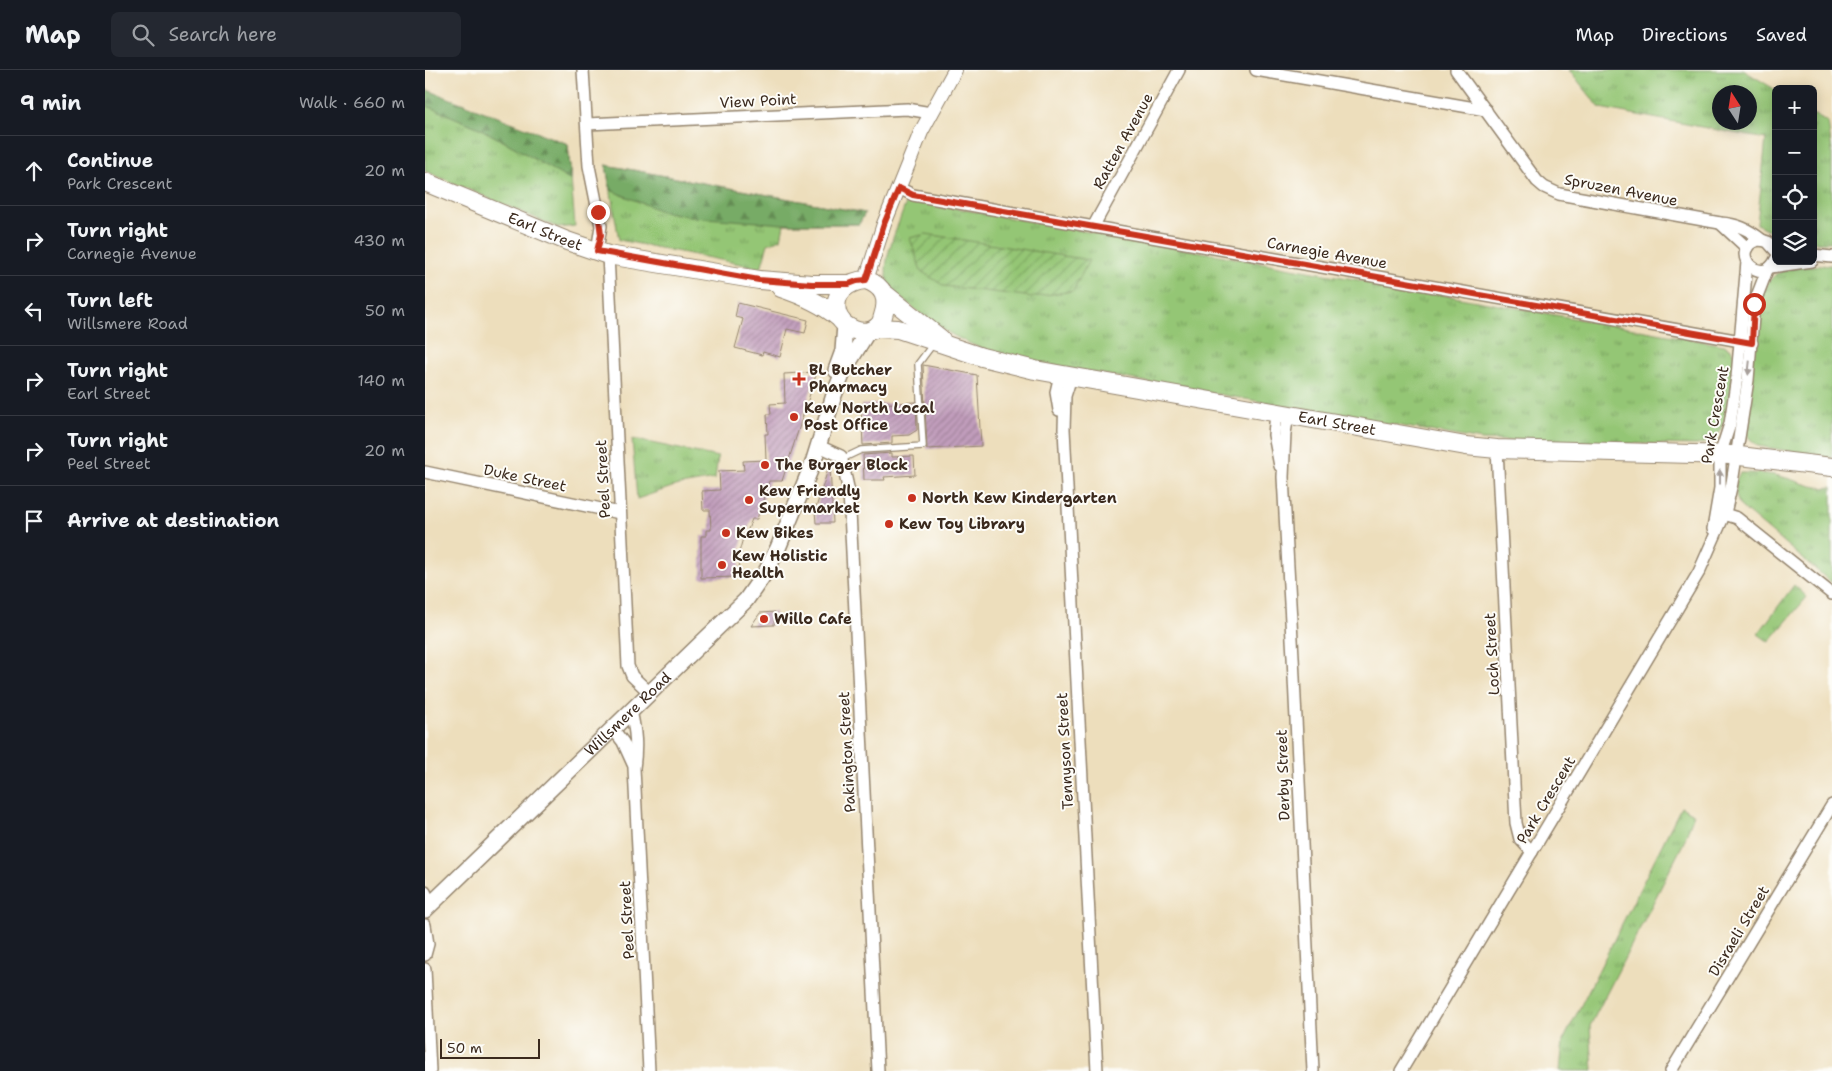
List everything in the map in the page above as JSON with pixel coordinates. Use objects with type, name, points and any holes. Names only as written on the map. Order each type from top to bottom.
[{"type":"main road","name":"Earl Street","points":[[425,182],[567,241],[603,253],[759,280],[812,284],[857,282]]},
{"type":"main road","name":"Earl Street","points":[[759,280],[807,297],[827,307],[842,321]]},
{"type":"main road","points":[[857,282],[880,287],[885,294],[885,311],[882,322],[873,329],[854,330],[842,321],[836,308],[837,298],[842,290],[857,282]]},
{"type":"main road","name":"Earl Street","points":[[885,294],[941,342]]},
{"type":"main road","name":"Willsmere Road","points":[[799,496],[810,444],[828,388],[841,360],[845,341],[842,321]]},
{"type":"main road","name":"Earl Street","points":[[873,329],[898,329],[941,342],[982,358],[1009,365],[1465,446],[1497,449],[1729,455],[1832,467]]},
{"type":"main road","name":"Willsmere Road","points":[[427,902],[613,729],[746,600],[767,570],[778,548],[813,463],[834,395],[844,370],[873,329]]},
{"type":"street","name":"Peel Street","points":[[583,70],[589,166],[601,226],[628,666],[632,676],[650,693]]},
{"type":"street","points":[[857,282],[884,224],[921,132],[955,70]]},
{"type":"street","name":"Ratten Avenue","points":[[1093,227],[1179,70]]},
{"type":"street","points":[[1256,70],[1486,110]]},
{"type":"street","name":"Spruzen Avenue","points":[[1456,70],[1537,181],[1551,191],[1720,224],[1741,226],[1772,245]]},
{"type":"street","name":"View Point","points":[[587,124],[907,109],[931,113]]},
{"type":"street","name":"Carnegie Avenue","points":[[899,188],[913,195],[1746,342]]},
{"type":"street","points":[[1720,224],[1747,248],[1753,242],[1762,240]]},
{"type":"street","name":"Park Crescent","points":[[1401,1071],[1699,572],[1711,543],[1720,513],[1746,342],[1747,262],[1745,257],[1747,248]]},
{"type":"street","points":[[1817,255],[1830,257]]},
{"type":"street","points":[[1817,260],[1830,257]]},
{"type":"street","points":[[1747,262],[1749,266],[1757,270],[1771,265]]},
{"type":"street","name":"Park Crescent","points":[[1720,513],[1720,488],[1729,455],[1730,424],[1755,298],[1771,265]]},
{"type":"street","name":"Tennyson Street","points":[[1065,376],[1056,392],[1064,429],[1097,1071]]},
{"type":"street","name":"Derby Street","points":[[1282,414],[1274,435],[1283,477],[1313,1071]]},
{"type":"street","points":[[819,446],[838,454],[842,459]]},
{"type":"street","name":"Loch Street","points":[[1497,449],[1515,823],[1519,839],[1532,852]]},
{"type":"street","name":"Pakington Street","points":[[842,459],[849,492],[878,1071]]},
{"type":"street","name":"Duke Street","points":[[425,472],[620,513]]},
{"type":"street","points":[[1720,513],[1737,518],[1832,594]]},
{"type":"street","name":"Peel Street","points":[[631,711],[637,747],[634,768],[649,1071]]},
{"type":"street","name":"Peel Street","points":[[613,729],[629,753],[634,768]]},
{"type":"street","name":"Disraeli Street","points":[[1671,1071],[1832,805]]},
{"type":"street","points":[[425,925],[428,944],[425,955]]},
{"type":"street","points":[[425,969],[430,1071]]},
{"type":"lane","points":[[842,459],[861,450],[923,446],[918,364],[941,342]]},
{"type":"green space","points":[[1569,70],[1743,70],[1772,88],[1772,232],[1757,224],[1766,139],[1718,130],[1757,130],[1757,85],[1712,85],[1712,129],[1600,108]]},
{"type":"green space","points":[[425,89],[568,144],[571,181],[477,127],[425,105]]},
{"type":"green space","points":[[425,95],[568,144],[575,226],[559,228],[425,171]]},
{"type":"green space","points":[[1817,116],[1828,123],[1832,151],[1832,242],[1817,242]]},
{"type":"green space","points":[[606,165],[865,213],[859,224],[784,224],[781,239],[768,244],[761,268],[619,240]]},
{"type":"green space","points":[[606,165],[865,213],[859,224],[784,224],[693,217],[661,211],[610,190]]},
{"type":"green space","points":[[915,201],[1724,345],[1731,349],[1735,356],[1727,411],[1721,431],[1716,437],[1697,445],[1482,440],[1006,356],[975,346],[942,328],[921,314],[891,287],[886,271],[889,253],[906,204]]},
{"type":"green space","points":[[926,234],[1089,260],[1073,291],[1033,297],[944,286],[921,271],[910,238]]},
{"type":"green space","points":[[1832,265],[1832,458],[1758,446],[1749,438],[1745,426],[1759,301],[1769,281],[1776,274],[1785,270],[1806,266]]},
{"type":"green space","points":[[632,439],[718,457],[715,479],[675,486],[637,499]]},
{"type":"green space","points":[[1740,473],[1769,474],[1812,486],[1832,487],[1832,583],[1740,506],[1735,489]]},
{"type":"green space","points":[[1794,585],[1807,597],[1769,642],[1758,634]]},
{"type":"green space","points":[[1681,807],[1694,814],[1683,844],[1590,1026],[1593,1071],[1560,1071],[1563,1041]]},
{"type":"building","points":[[738,303],[808,320],[805,333],[787,329],[780,357],[763,352],[762,355],[735,348],[743,319],[735,317]]},
{"type":"building","points":[[923,365],[977,375],[981,446],[927,449]]},
{"type":"building","points":[[817,372],[782,481],[769,481],[757,519],[752,519],[743,538],[737,560],[740,560],[738,577],[701,578],[701,536],[706,536],[706,530],[711,530],[710,510],[703,510],[702,491],[720,490],[719,471],[744,470],[743,461],[766,460],[765,434],[768,434],[767,414],[771,414],[770,404],[785,403],[784,374]]},
{"type":"building","points":[[916,402],[917,430],[909,435],[892,436],[892,443],[863,445],[861,405]]},
{"type":"building","points":[[892,453],[892,457],[914,456],[915,475],[884,477],[885,480],[864,480],[863,455]]},
{"type":"building","points":[[829,466],[833,523],[816,523],[815,511]]},
{"type":"building","points":[[775,612],[774,625],[751,626],[760,613]]},
{"type":"place","name":"BL Butcher Pharmacy","points":[[799,379]]},
{"type":"place","name":"Kew North Local Post Office","points":[[794,417]]},
{"type":"place","name":"The Burger Block","points":[[765,465]]},
{"type":"place","name":"North Kew Kindergarten","points":[[912,498]]},
{"type":"place","name":"Kew Friendly Supermarket","points":[[749,500]]},
{"type":"place","name":"Kew Toy Library","points":[[889,524]]},
{"type":"place","name":"Kew Bikes","points":[[726,533]]},
{"type":"place","name":"Kew Holistic Health","points":[[722,565]]},
{"type":"place","name":"Willo Cafe","points":[[764,619]]},
{"type":"route","points":[[598,212],[601,235],[597,251],[759,280],[812,284],[849,284],[866,280],[884,224],[899,188],[913,195],[1752,343],[1754,304]]}]
